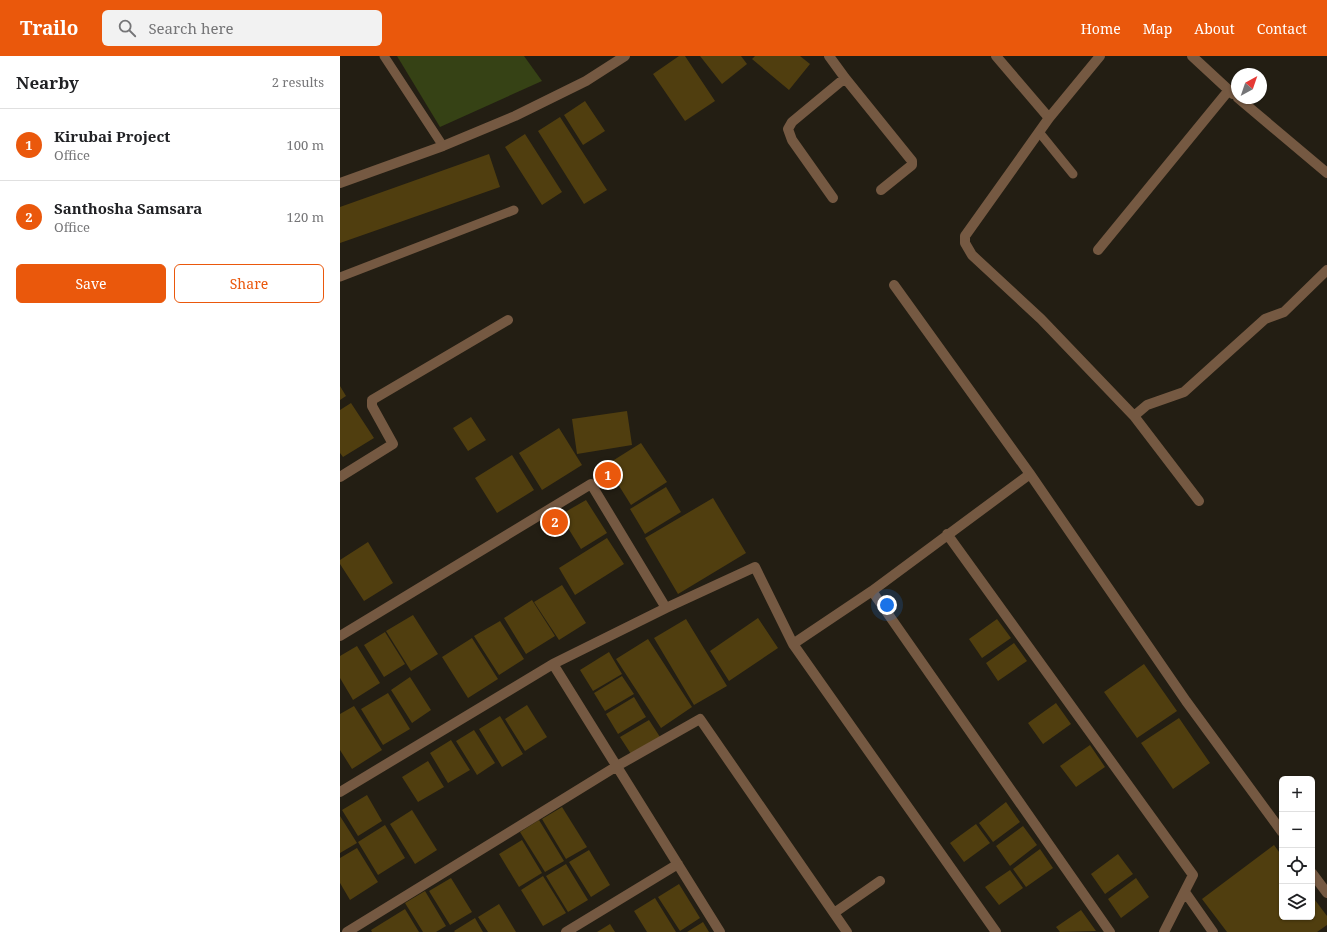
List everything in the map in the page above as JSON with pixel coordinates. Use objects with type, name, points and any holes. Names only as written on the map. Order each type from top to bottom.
[{"type":"street","points":[[340,183],[443,146],[516,116],[586,81],[625,56]]},
{"type":"street","points":[[829,56],[912,161],[912,165],[881,190]]},
{"type":"street","points":[[996,56],[1049,118]]},
{"type":"street","points":[[1100,56],[1049,118],[965,236],[965,243],[972,255],[1041,319],[1134,416],[1199,501]]},
{"type":"street","points":[[1192,56],[1231,93]]},
{"type":"street","points":[[833,198],[792,140],[788,129],[792,122],[845,78]]},
{"type":"street","points":[[1098,250],[1228,90]]},
{"type":"street","points":[[1244,104],[1327,173]]},
{"type":"street","points":[[1134,416],[1147,405],[1184,392],[1265,319],[1284,312],[1327,270]]},
{"type":"street","points":[[894,285],[1030,474],[1186,701],[1279,828]]},
{"type":"street","points":[[340,477],[393,444],[372,406],[372,400],[508,320]]},
{"type":"street","points":[[794,644],[872,591],[1030,474]]},
{"type":"street","points":[[340,636],[591,484],[666,608]]},
{"type":"street","points":[[947,534],[1193,875],[1164,932]]},
{"type":"street","points":[[340,792],[553,664],[666,608],[755,567],[794,644],[996,932]]},
{"type":"street","points":[[872,591],[1110,932]]},
{"type":"street","points":[[553,664],[720,932]]},
{"type":"street","points":[[340,926],[345,932],[617,766],[700,720],[847,932]]},
{"type":"street","points":[[566,932],[678,864]]},
{"type":"street","points":[[1315,877],[1327,893]]},
{"type":"street","points":[[834,913],[880,881]]},
{"type":"street","points":[[1184,892],[1213,932]]},
{"type":"lane","points":[[384,56],[443,146]]},
{"type":"lane","points":[[1039,132],[1073,174]]},
{"type":"lane","points":[[340,277],[514,210]]},
{"type":"green space","points":[[397,56],[524,56],[542,81],[440,127]]},
{"type":"building","points":[[679,56],[685,56],[715,101],[685,121],[653,74]]},
{"type":"building","points":[[700,56],[741,56],[747,64],[722,84]]},
{"type":"building","points":[[755,56],[800,56],[810,64],[789,90],[752,59]]},
{"type":"building","points":[[585,101],[605,131],[583,145],[564,115]]},
{"type":"building","points":[[560,117],[607,190],[584,204],[538,131]]},
{"type":"building","points":[[525,134],[562,192],[542,205],[505,147]]},
{"type":"building","points":[[489,154],[500,187],[340,243],[340,207]]},
{"type":"building","points":[[340,386],[346,396],[340,400]]},
{"type":"building","points":[[351,403],[374,438],[343,457],[340,453],[340,410]]},
{"type":"building","points":[[627,411],[632,445],[577,454],[572,419]]},
{"type":"building","points":[[471,417],[486,440],[468,451],[453,428]]},
{"type":"building","points":[[559,428],[582,465],[542,490],[519,453]]},
{"type":"building","points":[[641,443],[667,482],[631,505],[606,465]]},
{"type":"building","points":[[512,455],[534,490],[497,513],[475,478]]},
{"type":"building","points":[[666,487],[681,512],[645,534],[630,509]]},
{"type":"building","points":[[713,498],[746,553],[678,594],[645,538]]},
{"type":"building","points":[[586,500],[607,533],[581,549],[560,515]]},
{"type":"building","points":[[607,538],[624,564],[575,595],[559,568]]},
{"type":"building","points":[[368,542],[393,583],[364,601],[340,564],[340,560]]},
{"type":"building","points":[[562,585],[586,623],[559,640],[534,602]]},
{"type":"building","points":[[532,600],[555,636],[526,654],[504,618]]},
{"type":"building","points":[[413,615],[438,654],[411,671],[386,631]]},
{"type":"building","points":[[758,618],[778,648],[729,681],[710,651]]},
{"type":"building","points":[[686,619],[727,686],[694,705],[654,638]]},
{"type":"building","points":[[997,619],[1011,638],[982,658],[969,639]]},
{"type":"building","points":[[500,621],[524,659],[499,675],[474,636]]},
{"type":"building","points":[[385,632],[405,664],[384,677],[364,645]]},
{"type":"building","points":[[472,638],[498,679],[468,698],[442,657]]},
{"type":"building","points":[[648,639],[692,707],[661,728],[616,659]]},
{"type":"building","points":[[1014,643],[1027,661],[998,681],[986,663]]},
{"type":"building","points":[[357,646],[380,683],[353,700],[340,678],[340,656]]},
{"type":"building","points":[[609,652],[622,674],[593,691],[580,670]]},
{"type":"building","points":[[1144,664],[1177,711],[1137,738],[1104,692]]},
{"type":"building","points":[[622,676],[634,694],[605,711],[594,693]]},
{"type":"building","points":[[410,677],[431,710],[412,723],[391,690]]},
{"type":"building","points":[[388,693],[410,729],[383,745],[361,709]]},
{"type":"building","points":[[634,697],[646,717],[618,734],[606,714]]},
{"type":"building","points":[[1056,703],[1071,724],[1043,744],[1028,723]]},
{"type":"building","points":[[527,705],[547,737],[525,751],[505,719]]},
{"type":"building","points":[[354,706],[382,750],[352,769],[340,750],[340,714]]},
{"type":"building","points":[[500,716],[523,754],[502,767],[479,729]]},
{"type":"building","points":[[1179,718],[1210,763],[1173,789],[1141,743]]},
{"type":"building","points":[[649,720],[660,737],[631,754],[620,737]]},
{"type":"building","points":[[474,730],[495,763],[477,775],[456,741]]},
{"type":"building","points":[[451,740],[470,770],[448,783],[430,753]]},
{"type":"building","points":[[1090,745],[1105,767],[1076,787],[1060,766]]},
{"type":"building","points":[[428,761],[444,787],[418,802],[402,777]]},
{"type":"building","points":[[367,795],[382,821],[358,836],[342,810]]},
{"type":"building","points":[[1006,802],[1020,822],[993,842],[979,823]]},
{"type":"building","points":[[562,807],[587,847],[566,859],[542,819]]},
{"type":"building","points":[[412,810],[437,850],[415,864],[390,824]]},
{"type":"building","points":[[340,816],[357,843],[340,853]]},
{"type":"building","points":[[539,820],[564,861],[545,872],[520,832]]},
{"type":"building","points":[[976,824],[990,843],[964,862],[950,843]]},
{"type":"building","points":[[385,825],[405,858],[378,875],[358,842]]},
{"type":"building","points":[[1023,826],[1037,845],[1010,866],[996,846]]},
{"type":"building","points":[[522,840],[542,873],[519,887],[499,854]]},
{"type":"building","points":[[1274,845],[1279,852],[1279,920],[1315,920],[1315,900],[1327,916],[1327,925],[1317,932],[1227,932],[1202,899]]},
{"type":"building","points":[[357,848],[378,882],[350,900],[340,883],[340,858]]},
{"type":"building","points":[[1040,849],[1053,868],[1026,887],[1013,869]]},
{"type":"building","points":[[589,850],[610,885],[591,897],[569,862]]},
{"type":"building","points":[[1118,854],[1133,874],[1105,894],[1091,874]]},
{"type":"building","points":[[566,864],[588,900],[568,912],[546,876]]},
{"type":"building","points":[[1010,870],[1023,888],[999,905],[985,887]]},
{"type":"building","points":[[543,876],[566,913],[543,926],[521,890]]},
{"type":"building","points":[[451,878],[472,912],[450,925],[429,891]]},
{"type":"building","points":[[1136,878],[1149,897],[1121,918],[1108,899]]},
{"type":"building","points":[[679,884],[700,918],[680,931],[658,897]]},
{"type":"building","points":[[425,891],[446,926],[436,932],[423,932],[405,903]]},
{"type":"building","points":[[655,898],[676,932],[647,932],[634,911]]},
{"type":"building","points":[[499,904],[516,932],[488,932],[478,917]]},
{"type":"building","points":[[405,909],[419,932],[372,932],[371,930]]},
{"type":"building","points":[[1081,910],[1096,931],[1060,932],[1056,927]]},
{"type":"building","points":[[475,918],[483,932],[454,931]]},
{"type":"building","points":[[703,922],[709,932],[687,932]]},
{"type":"building","points":[[610,924],[615,932],[597,932]]},
{"type":"place","name":"Kirubai Project","points":[[608,475]]},
{"type":"place","name":"Santhosha Samsara","points":[[555,522]]}]
